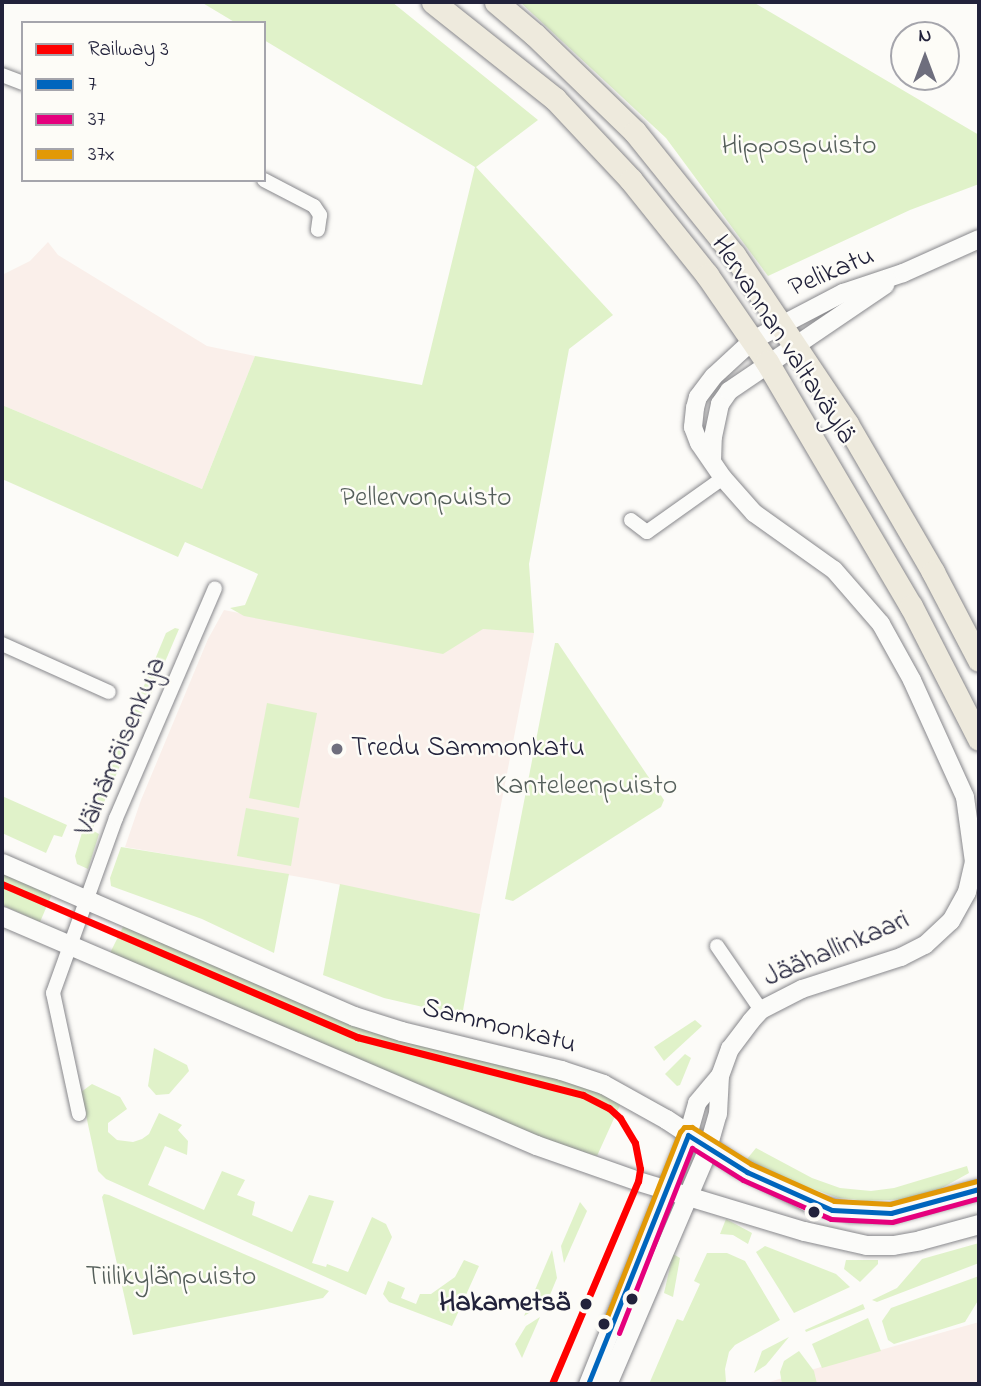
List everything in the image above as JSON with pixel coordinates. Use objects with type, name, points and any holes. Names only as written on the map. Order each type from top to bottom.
[{"type":"highway","name":"Hervannan valtaväylä","points":[[433,2],[555,99],[631,180],[707,275],[767,362],[911,606],[979,738]]},
{"type":"highway","name":"Hervannan valtaväylä","points":[[496,2],[535,35],[635,132],[734,256],[797,346],[847,425],[933,572],[979,660]]},
{"type":"main road","name":"Sammonkatu","points":[[2,863],[354,1016],[603,1084],[666,1119],[747,1172],[811,1203],[832,1210],[891,1213],[979,1189]]},
{"type":"main road","points":[[2,916],[536,1145],[689,1197],[804,1231],[866,1245],[920,1240],[979,1224]]},
{"type":"main road","points":[[588,1384],[688,1135]]},
{"type":"main road","points":[[607,1384],[708,1148]]},
{"type":"street","points":[[2,75],[21,82]]},
{"type":"street","points":[[266,181],[314,206],[320,215],[318,230]]},
{"type":"street","name":"Pelikatu","points":[[753,340],[843,293],[903,273],[979,239]]},
{"type":"street","name":"Pelikatu","points":[[767,362],[797,346],[903,273]]},
{"type":"street","name":"Jäähallinkaari","points":[[708,1148],[718,1114],[720,1076],[730,1049],[761,1010],[802,989],[901,957],[925,945],[951,921],[967,892],[974,862],[972,832],[960,785],[931,720],[881,624],[861,597],[834,570],[754,513],[723,478],[699,443],[693,427],[698,397],[728,360],[753,340]]},
{"type":"street","points":[[712,461],[713,437],[720,404],[739,381],[767,362]]},
{"type":"street","points":[[631,520],[647,532],[723,478]]},
{"type":"street","name":"Väinämöisenkuja","points":[[79,1114],[53,993],[116,818],[215,588]]},
{"type":"street","points":[[2,644],[109,692]]},
{"type":"street","points":[[717,946],[761,1010]]},
{"type":"street","name":"Jäähallinkaari","points":[[688,1135],[697,1103],[720,1076]]},
{"type":"shaded area","points":[[48,242],[58,255],[207,346],[255,356],[202,489],[2,405],[2,275],[30,261]]},
{"type":"shaded area","name":"Tredu Sammonkatu","points":[[224,610],[244,614],[484,624],[534,633],[480,914],[317,880],[125,847],[141,800],[208,639]]},
{"type":"shaded area","points":[[979,1322],[979,1384],[763,1384],[779,1379]]},
{"type":"green space","name":"Pellervonpuisto","points":[[201,2],[392,2],[538,120],[476,167],[613,315],[569,349],[529,564],[534,633],[483,629],[443,654],[244,616],[230,608],[245,605],[258,574],[185,542],[178,557],[2,479],[2,405],[202,489],[255,356],[422,385],[475,167],[266,41],[266,21],[233,21]]},
{"type":"green space","name":"Hippospuisto","points":[[520,2],[753,2],[890,83],[890,91],[904,91],[979,135],[979,184],[910,210],[768,276],[666,138]]},
{"type":"green space","points":[[175,628],[179,629],[150,697],[141,693],[166,633]]},
{"type":"green space","name":"Kanteleenpuisto","points":[[555,643],[558,643],[664,800],[661,807],[513,901],[505,899]]},
{"type":"green space","points":[[267,703],[317,713],[299,808],[249,798]]},
{"type":"green space","points":[[135,709],[143,713],[129,746],[120,742]]},
{"type":"green space","points":[[117,748],[126,752],[92,830],[99,834],[88,869],[77,864],[75,856],[87,816]]},
{"type":"green space","points":[[2,796],[67,825],[62,837],[54,835],[46,853],[2,833]]},
{"type":"green space","points":[[246,808],[299,818],[291,866],[237,856]]},
{"type":"green space","points":[[121,847],[289,874],[274,953],[202,919],[111,886],[110,878]]},
{"type":"green space","points":[[2,870],[52,894],[40,922],[2,905]]},
{"type":"green space","points":[[340,884],[480,914],[462,1016],[384,998],[323,975]]},
{"type":"green space","points":[[125,923],[339,1016],[594,1087],[621,1103],[597,1156],[548,1141],[426,1087],[360,1065],[109,955]]},
{"type":"green space","points":[[695,1020],[702,1026],[664,1061],[654,1047]]},
{"type":"green space","points":[[154,1048],[187,1065],[189,1071],[169,1094],[156,1095],[148,1086]]},
{"type":"green space","points":[[685,1054],[691,1058],[680,1085],[677,1086],[665,1074]]},
{"type":"green space","points":[[92,1084],[120,1097],[127,1109],[108,1123],[108,1132],[117,1140],[133,1142],[142,1139],[149,1134],[159,1113],[182,1125],[178,1130],[188,1141],[187,1155],[165,1146],[148,1185],[204,1210],[222,1171],[245,1180],[237,1195],[255,1202],[252,1215],[292,1232],[309,1195],[334,1201],[312,1263],[326,1267],[327,1264],[348,1272],[372,1217],[386,1224],[392,1237],[366,1295],[106,1179],[98,1171],[81,1092]]},
{"type":"green space","points":[[756,1148],[812,1178],[840,1188],[871,1191],[894,1188],[967,1166],[969,1173],[931,1194],[911,1199],[867,1201],[839,1198],[789,1181],[747,1159]]},
{"type":"green space","name":"Tiilikylänpuisto","points":[[104,1194],[329,1291],[323,1298],[133,1335],[102,1197]]},
{"type":"green space","points":[[580,1202],[587,1211],[564,1263],[561,1246]]},
{"type":"green space","points":[[726,1219],[752,1233],[748,1244],[733,1235],[720,1234]]},
{"type":"green space","points":[[979,1243],[979,1263],[877,1302],[872,1300],[897,1288],[922,1259]]},
{"type":"green space","points":[[765,1246],[836,1274],[850,1287],[794,1313],[756,1252]]},
{"type":"green space","points":[[552,1250],[557,1278],[547,1302],[524,1316]]},
{"type":"green space","points":[[707,1253],[727,1253],[745,1261],[780,1320],[735,1345],[729,1352],[725,1369],[726,1382],[722,1384],[649,1384],[677,1319],[683,1321],[700,1284],[694,1281]]},
{"type":"green space","points":[[673,1254],[680,1258],[673,1297],[664,1293]]},
{"type":"green space","points":[[464,1260],[479,1266],[452,1326],[389,1302],[383,1294],[388,1281],[405,1288],[401,1298],[416,1304],[420,1294],[431,1294],[455,1277]]},
{"type":"green space","points":[[846,1260],[878,1260],[878,1264],[860,1282],[844,1269]]},
{"type":"green space","points":[[979,1276],[979,1299],[965,1322],[894,1344],[888,1340],[882,1321],[891,1308]]},
{"type":"green space","points":[[863,1304],[865,1309],[806,1332],[805,1330]]},
{"type":"green space","points":[[540,1317],[522,1358],[515,1344],[526,1326]]},
{"type":"green space","points":[[868,1318],[881,1351],[822,1368],[812,1344]]},
{"type":"green space","points":[[789,1337],[766,1365],[754,1373],[762,1351]]},
{"type":"green space","points":[[799,1351],[814,1371],[817,1384],[782,1384],[780,1372],[784,1361]]},
{"type":"rail line","name":"3","points":[[2,884],[357,1037],[583,1095],[609,1108],[620,1118],[635,1143],[640,1169],[638,1181],[552,1384]]},
{"type":"transit line","name":"37x","points":[[603,1327],[684,1127],[692,1127],[751,1164],[834,1201],[890,1204],[977,1181]]},
{"type":"transit line","name":"7","points":[[588,1384],[688,1135],[747,1172],[832,1210],[891,1213],[979,1189]]},
{"type":"transit line","name":"37","points":[[619,1333],[692,1148],[743,1180],[831,1219],[892,1222],[979,1198]]},
{"type":"place","name":"Tredu Sammonkatu","points":[[337,749]]},
{"type":"place","name":"Hakametsä","points":[[586,1304]]}]
